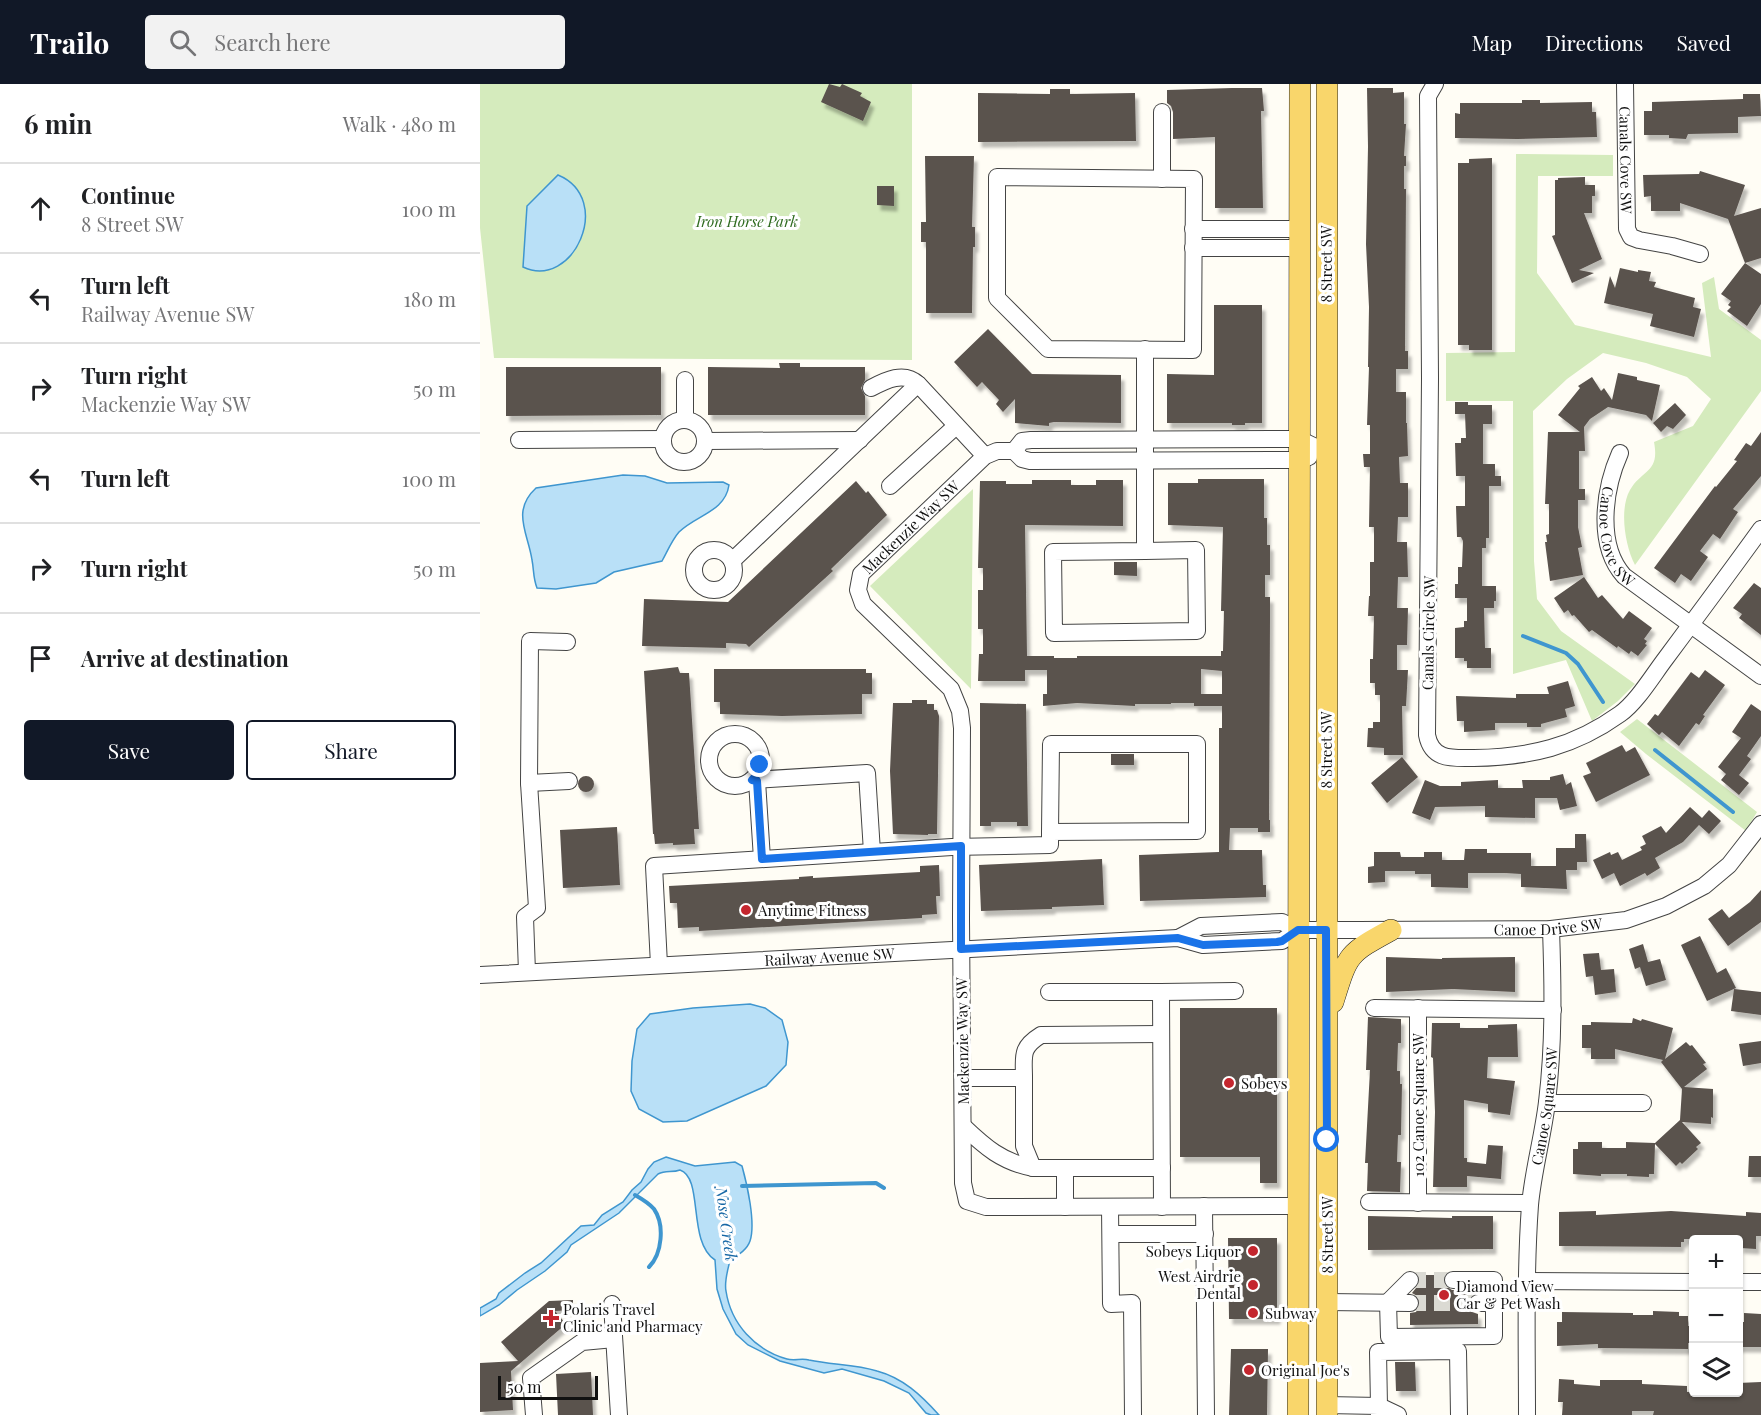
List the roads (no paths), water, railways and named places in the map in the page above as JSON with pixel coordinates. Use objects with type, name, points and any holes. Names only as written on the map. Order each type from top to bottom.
[{"type":"main road","name":"8 Street SW","points":[[1298,1415],[1300,84]]},
{"type":"main road","name":"8 Street SW","points":[[1326,1410],[1327,84]]},
{"type":"main road","points":[[1327,1020],[1345,964],[1359,948],[1391,930]]},
{"type":"street","name":"Canals Circle SW","points":[[1435,84],[1428,96],[1431,378],[1427,735],[1434,751],[1451,758],[1498,758],[1528,755],[1555,748],[1589,734],[1622,712],[1647,683],[1761,529]]},
{"type":"street","name":"Canals Cove SW","points":[[1625,84],[1627,229],[1631,237],[1639,240],[1700,254]]},
{"type":"street","points":[[1161,112],[1162,179]]},
{"type":"street","points":[[997,177],[1194,179],[1193,229],[1193,350],[1048,349],[997,298],[997,177]]},
{"type":"street","points":[[1193,229],[1299,239]]},
{"type":"street","points":[[1193,248],[1299,239]]},
{"type":"street","points":[[1145,350],[1145,551]]},
{"type":"street","points":[[871,388],[885,381],[901,378],[912,379],[985,456],[997,451],[1014,451],[1022,459],[1030,461],[1144,461],[1299,450]]},
{"type":"street","points":[[685,380],[685,419]]},
{"type":"street","points":[[732,561],[918,384]]},
{"type":"street","points":[[685,419],[700,426],[706,441],[699,456],[692,461],[683,462],[668,455],[663,439],[670,425],[677,420],[685,419]]},
{"type":"street","points":[[890,486],[956,426]]},
{"type":"street","points":[[519,440],[663,439]]},
{"type":"street","points":[[706,441],[860,440]]},
{"type":"street","points":[[1014,451],[1022,441],[1031,440],[1145,440],[1326,452]]},
{"type":"street","name":"Canoe Cove SW","points":[[1620,453],[1608,488],[1607,525],[1611,555],[1616,567],[1624,576],[1690,626],[1761,676]]},
{"type":"street","name":"Mackenzie Way SW","points":[[985,456],[861,574],[858,582],[858,590],[864,604],[951,689],[960,711],[962,728],[963,1183],[967,1202],[986,1207],[1298,1206]]},
{"type":"street","points":[[1196,550],[1197,632],[1054,633],[1053,552],[1145,551],[1196,550]]},
{"type":"street","points":[[528,972],[525,917],[537,908],[529,783],[530,641],[567,642]]},
{"type":"street","points":[[659,964],[654,866],[961,846],[1050,845],[1050,832],[1052,744],[1197,744],[1197,831],[1050,832]]},
{"type":"street","points":[[762,859],[754,780],[867,773],[872,852]]},
{"type":"street","points":[[529,783],[569,781]]},
{"type":"street","name":"Canoe Drive SW","points":[[1298,930],[1551,929],[1626,920],[1666,906],[1704,885],[1729,866],[1761,824]]},
{"type":"street","name":"Canoe Square SW","points":[[1527,1415],[1527,1281],[1530,1203],[1547,1103],[1553,1010],[1551,929]]},
{"type":"street","name":"Railway Avenue SW","points":[[480,975],[1178,938],[1203,945],[1282,941],[1298,930]]},
{"type":"street","points":[[1050,992],[1235,991]]},
{"type":"street","points":[[1161,992],[1162,1207]]},
{"type":"street","points":[[1374,1008],[1553,1010]]},
{"type":"street","name":"102 Canoe Square SW","points":[[1418,1008],[1418,1203]]},
{"type":"street","points":[[1033,1168],[1024,1146],[1023,1078],[1024,1055],[1028,1043],[1041,1035],[1161,1034]]},
{"type":"street","points":[[963,1078],[1023,1078]]},
{"type":"street","points":[[1547,1103],[1643,1103]]},
{"type":"street","points":[[963,1126],[985,1147],[1014,1164],[1033,1168],[1162,1168]]},
{"type":"street","points":[[1065,1168],[1065,1207]]},
{"type":"street","points":[[1369,1202],[1530,1203]]},
{"type":"street","points":[[1204,1206],[1206,1415]]},
{"type":"street","points":[[1110,1207],[1111,1304],[1132,1304],[1133,1415]]},
{"type":"street","points":[[1111,1234],[1205,1234]]},
{"type":"street","points":[[1389,1344],[1388,1302],[1410,1280]]},
{"type":"street","points":[[1379,1411],[1378,1352],[1389,1344],[1494,1336],[1486,1303],[1494,1280],[1453,1280]]},
{"type":"street","points":[[1527,1281],[1689,1282]]},
{"type":"street","points":[[1743,1282],[1761,1282]]},
{"type":"street","points":[[1327,1302],[1410,1303]]},
{"type":"street","points":[[612,1304],[619,1415]]},
{"type":"street","points":[[534,1415],[531,1378],[582,1342],[614,1340]]},
{"type":"street","points":[[1389,1344],[1458,1351],[1459,1415]]},
{"type":"street","points":[[1326,1410],[1379,1411],[1398,1415]]},
{"type":"water","points":[[558,175],[575,187],[584,203],[585,221],[581,239],[571,255],[558,266],[541,271],[523,267],[527,206]]},
{"type":"water","points":[[623,475],[645,476],[667,483],[723,482],[729,485],[722,501],[716,507],[679,532],[662,561],[614,572],[596,583],[556,589],[537,588],[523,522],[524,505],[528,497],[536,488]]},
{"type":"water","points":[[750,1004],[765,1008],[782,1020],[788,1042],[786,1065],[766,1086],[687,1121],[663,1122],[639,1109],[631,1091],[632,1061],[637,1029],[650,1014]]},
{"type":"water","name":"Nose Creek","points":[[666,1157],[695,1166],[735,1162],[742,1166],[750,1204],[752,1233],[747,1247],[730,1260],[726,1287],[733,1314],[746,1334],[765,1349],[787,1359],[806,1359],[860,1367],[886,1374],[911,1388],[939,1415],[926,1413],[909,1393],[884,1381],[842,1369],[824,1373],[780,1361],[748,1345],[736,1334],[723,1309],[717,1289],[715,1260],[706,1251],[701,1239],[692,1185],[687,1175],[680,1170],[658,1174],[619,1213],[571,1245],[567,1252],[545,1271],[480,1316],[480,1308],[496,1299],[499,1293],[541,1263],[581,1226],[594,1225],[602,1215],[623,1202],[641,1182],[654,1162]]},
{"type":"waterway","points":[[1523,636],[1566,653],[1578,664],[1603,702]]},
{"type":"waterway","points":[[1655,750],[1733,812]]},
{"type":"waterway","points":[[742,1186],[876,1183],[884,1188]]},
{"type":"waterway","points":[[635,1195],[654,1209],[660,1223],[659,1247],[649,1267]]},
{"type":"tunnel","points":[[1410,1280],[1453,1280]]},
{"type":"tunnel","points":[[1410,1303],[1478,1303]]},
{"type":"place","name":"Anytime Fitness","points":[[746,910]]},
{"type":"place","name":"Sobeys","points":[[1229,1083]]},
{"type":"place","name":"Sobeys Liquor","points":[[1253,1251]]},
{"type":"place","name":"West Airdrie Dental","points":[[1253,1285]]},
{"type":"place","name":"Diamond View Car & Pet Wash","points":[[1444,1295]]},
{"type":"place","name":"Subway","points":[[1253,1313]]},
{"type":"place","name":"Polaris Travel Clinic and Pharmacy","points":[[551,1318]]},
{"type":"place","name":"Original Joe's","points":[[1249,1370]]},
{"type":"park label","name":"Iron Horse Park","points":[[747,221]]}]
